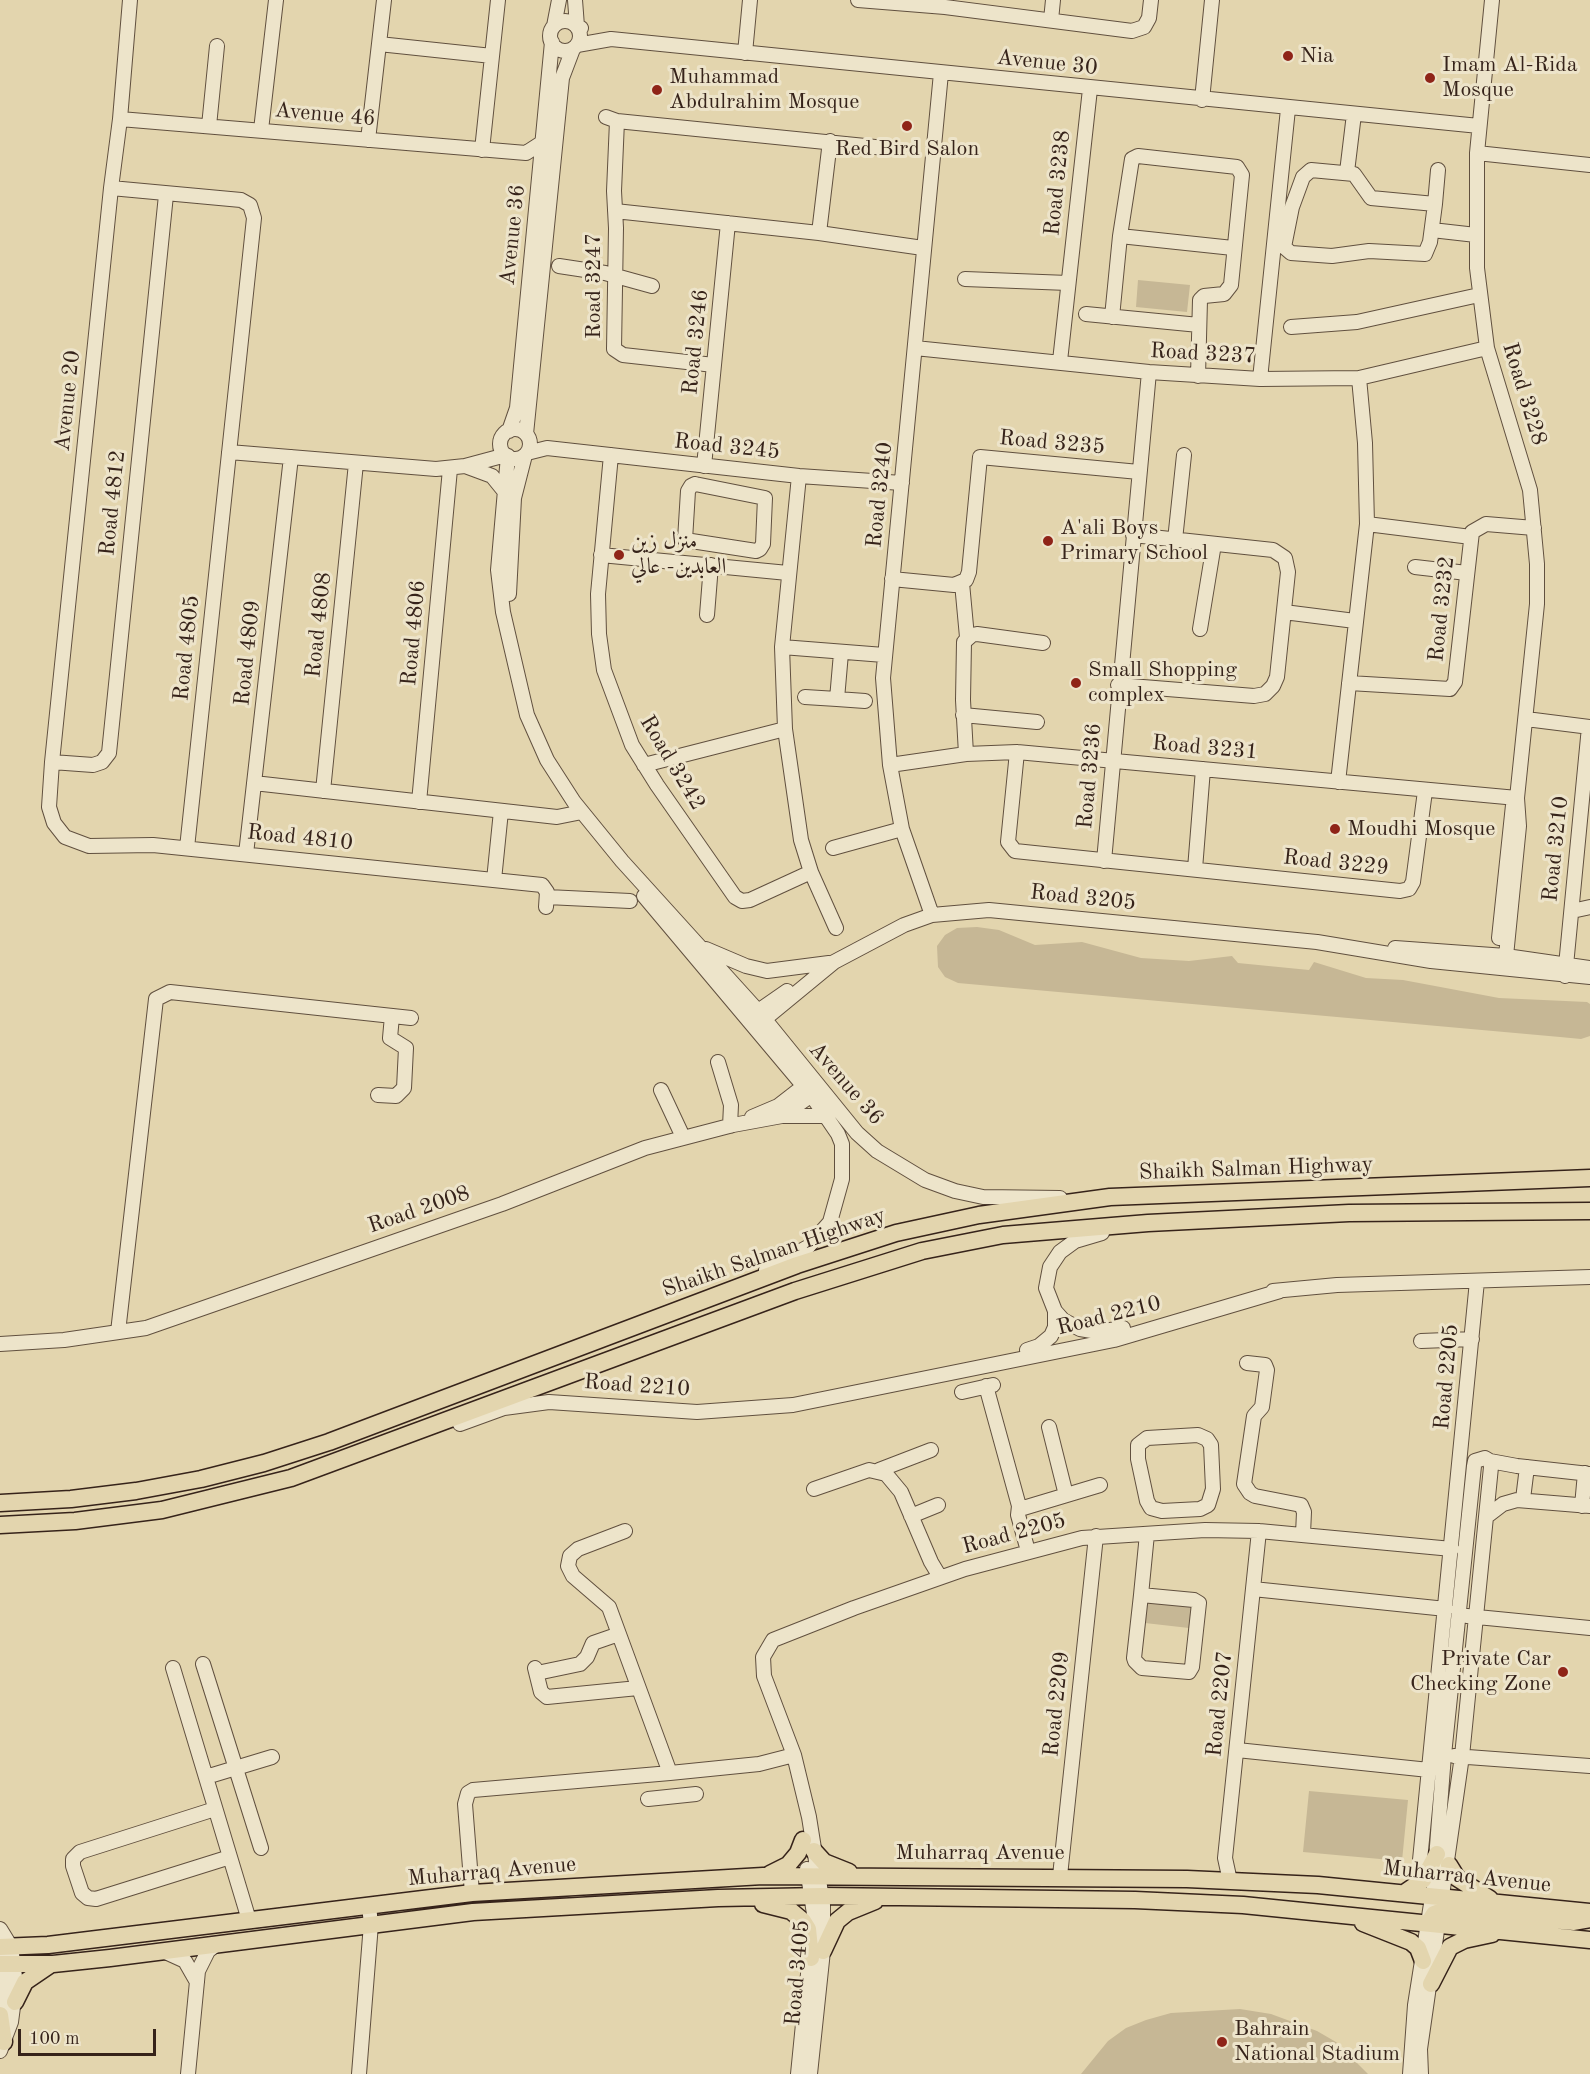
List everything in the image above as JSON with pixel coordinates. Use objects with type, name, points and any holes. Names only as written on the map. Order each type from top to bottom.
[{"type":"main road","name":"Shaikh Salman Highway","points":[[0,1503],[71,1499],[136,1491],[264,1463],[329,1442],[754,1281],[896,1233],[979,1215],[1110,1197],[1590,1178]]},
{"type":"main road","points":[[1573,1210],[1590,1203]]},
{"type":"main road","name":"Shaikh Salman Highway","points":[[0,1525],[75,1521],[162,1510],[248,1490],[332,1464],[861,1268],[922,1251],[1003,1234],[1148,1222],[1349,1213],[1590,1211]]},
{"type":"main road","points":[[763,1876],[788,1865],[798,1852],[808,1845],[824,1862],[858,1876]]},
{"type":"main road","points":[[1404,1893],[1423,1880],[1443,1860],[1457,1878],[1493,1901]]},
{"type":"main road","name":"Muharraq Avenue","points":[[5,1957],[48,1945],[472,1893],[763,1876],[1060,1876],[1318,1885],[1404,1893],[1438,1910],[1506,1932],[1590,1940]]},
{"type":"main road","points":[[1230,1881],[1243,1905],[1255,1894],[1304,1893],[1318,1885]]},
{"type":"main road","points":[[817,1954],[842,1916],[886,1897]]},
{"type":"main road","name":"Muharraq Avenue","points":[[5,1957],[53,1964],[473,1912],[718,1898],[886,1897],[1135,1900],[1243,1905],[1342,1916],[1438,1910],[1493,1901],[1590,1912]]},
{"type":"main road","points":[[718,1898],[777,1906],[798,1915],[808,1929],[817,1954]]},
{"type":"main road","points":[[1438,1910],[1574,1922],[1590,1919]]},
{"type":"main road","points":[[1342,1916],[1403,1937],[1418,1948],[1423,1961]]},
{"type":"main road","points":[[225,1943],[244,1931],[249,1920]]},
{"type":"main road","points":[[1431,1984],[1445,1953],[1457,1943],[1506,1932]]},
{"type":"main road","points":[[15,2002],[19,1991],[33,1974],[53,1964]]},
{"type":"main road","points":[[0,2015],[2,2046]]},
{"type":"street","name":"Avenue 20","points":[[49,807],[120,118],[130,0]]},
{"type":"street","points":[[261,130],[276,0]]},
{"type":"street","points":[[368,140],[384,0]]},
{"type":"street","points":[[482,150],[498,0]]},
{"type":"street","points":[[559,0],[554,26],[550,34],[552,42],[563,51],[575,47],[580,36],[575,0]]},
{"type":"street","points":[[745,53],[750,0]]},
{"type":"street","points":[[858,0],[945,4],[1132,30],[1144,27],[1149,18],[1151,0]]},
{"type":"street","points":[[1051,20],[1053,0]]},
{"type":"street","points":[[1202,99],[1212,0]]},
{"type":"street","name":"Road 3228","points":[[1492,0],[1477,153],[1476,234],[1479,295],[1487,348],[1530,490],[1537,604],[1517,798],[1519,826],[1503,960]]},
{"type":"street","points":[[554,26],[566,21],[577,26]]},
{"type":"street","name":"Avenue 30","points":[[577,26],[611,39],[1288,109],[1479,126]]},
{"type":"street","name":"Avenue 30","points":[[575,47],[611,39]]},
{"type":"street","name":"Avenue 36","points":[[506,434],[517,408],[552,42]]},
{"type":"street","points":[[379,45],[492,56]]},
{"type":"street","points":[[209,126],[218,46]]},
{"type":"street","name":"Avenue 36","points":[[527,436],[562,78],[575,47]]},
{"type":"street","name":"Road 3240","points":[[932,915],[902,829],[890,765],[884,700],[884,655],[941,73]]},
{"type":"street","name":"Road 3238","points":[[1060,361],[1090,89]]},
{"type":"street","points":[[1260,379],[1288,109]]},
{"type":"street","points":[[1347,172],[1354,114]]},
{"type":"street","name":"Avenue 46","points":[[120,118],[526,153]]},
{"type":"street","name":"Road 3247","points":[[714,365],[622,355],[614,349],[615,211],[611,119],[885,148]]},
{"type":"street","points":[[819,233],[830,141]]},
{"type":"street","points":[[541,167],[526,153],[543,142]]},
{"type":"street","points":[[1477,153],[1590,165]]},
{"type":"street","points":[[1112,317],[1120,236],[1129,166],[1132,159],[1138,156],[1231,165],[1240,169],[1242,175],[1233,248],[1231,288],[1224,294],[1201,298],[1198,376]]},
{"type":"street","points":[[1435,204],[1371,198],[1365,193],[1358,177],[1347,172],[1314,169],[1305,174],[1292,207],[1283,245],[1286,252],[1335,256],[1369,251],[1422,255],[1429,249],[1435,204],[1438,170]]},
{"type":"street","points":[[111,188],[166,195]]},
{"type":"street","name":"Road 4805","points":[[166,195],[241,200],[250,205],[254,218],[187,848]]},
{"type":"street","name":"Road 4812","points":[[52,762],[93,765],[102,762],[109,753],[166,195]]},
{"type":"street","points":[[615,211],[819,233],[923,248]]},
{"type":"street","name":"Road 3246","points":[[704,466],[729,223]]},
{"type":"street","points":[[1432,230],[1476,234]]},
{"type":"street","points":[[1120,236],[1233,248]]},
{"type":"street","points":[[559,266],[652,286]]},
{"type":"street","points":[[964,279],[1068,283]]},
{"type":"street","points":[[1291,327],[1357,322],[1479,295]]},
{"type":"street","points":[[1086,314],[1199,325]]},
{"type":"street","name":"Road 3237","points":[[915,348],[1060,361],[1149,372],[1260,379],[1359,378],[1487,348]]},
{"type":"street","name":"Road 3236","points":[[1104,861],[1118,685],[1149,372]]},
{"type":"street","points":[[1338,782],[1367,524],[1365,443],[1359,378]]},
{"type":"street","points":[[230,452],[450,469],[465,466],[507,456],[517,458],[526,454],[530,445],[527,436],[518,429],[506,434],[465,466]]},
{"type":"street","points":[[506,434],[501,447],[507,456]]},
{"type":"street","name":"Road 3245","points":[[527,436],[548,448]]},
{"type":"street","name":"Road 3245","points":[[526,454],[548,448],[799,476],[902,483]]},
{"type":"street","name":"Avenue 36","points":[[513,662],[509,569],[514,498],[526,454]]},
{"type":"street","name":"Road 3242","points":[[611,455],[601,555],[599,624],[604,670],[616,708],[644,765],[735,897],[742,901],[750,900],[811,872]]},
{"type":"street","points":[[1175,540],[1184,455]]},
{"type":"street","name":"Avenue 36","points":[[507,456],[498,570],[513,662],[523,703],[536,739],[558,780],[582,812],[622,861],[699,945],[812,1088],[877,1151],[925,1180],[955,1191],[983,1197],[1110,1197]]},
{"type":"street","name":"Road 4809","points":[[246,854],[291,457]]},
{"type":"street","name":"Road 3235","points":[[962,583],[969,572],[980,457],[1139,472]]},
{"type":"street","name":"Road 4808","points":[[323,791],[356,463]]},
{"type":"street","points":[[465,466],[492,476],[505,492]]},
{"type":"street","points":[[722,489],[724,467]]},
{"type":"street","name":"Road 4806","points":[[419,802],[450,469]]},
{"type":"street","points":[[799,476],[782,646],[785,729],[801,840],[811,872],[836,928]]},
{"type":"street","points":[[691,486],[722,489],[765,498],[763,544],[760,549],[756,551],[685,540],[691,486]]},
{"type":"street","name":"Road 3232","points":[[1367,524],[1471,537]]},
{"type":"street","name":"Road 3232","points":[[1348,683],[1444,691],[1453,687],[1471,537],[1476,528],[1486,524],[1534,528]]},
{"type":"street","points":[[1118,685],[1254,696],[1265,694],[1273,686],[1277,677],[1284,612],[1288,567],[1282,554],[1273,550],[1133,535]]},
{"type":"street","points":[[1200,629],[1214,544]]},
{"type":"street","points":[[601,555],[788,573]]},
{"type":"street","points":[[707,615],[711,565]]},
{"type":"street","points":[[1415,567],[1467,573]]},
{"type":"street","points":[[892,579],[954,585],[962,583],[967,637],[964,646],[963,715],[966,754]]},
{"type":"street","points":[[1284,612],[1355,621]]},
{"type":"street","points":[[967,637],[976,634],[1043,644]]},
{"type":"street","points":[[782,646],[884,655]]},
{"type":"street","points":[[837,699],[841,653]]},
{"type":"street","points":[[805,697],[865,701]]},
{"type":"street","points":[[963,715],[1037,722]]},
{"type":"street","name":"Road 3210","points":[[1526,719],[1590,727],[1566,971]]},
{"type":"street","points":[[644,765],[785,729]]},
{"type":"street","name":"Road 3231","points":[[890,765],[966,754],[1017,752],[1517,798]]},
{"type":"street","name":"Road 3229","points":[[1017,752],[1010,848],[1015,851],[1406,891],[1413,882],[1425,791]]},
{"type":"street","points":[[1195,869],[1203,769]]},
{"type":"street","points":[[254,783],[557,817],[582,812]]},
{"type":"street","name":"Road 4810","points":[[49,807],[59,831],[81,845],[144,844],[542,885],[546,889],[547,902],[630,901]]},
{"type":"street","points":[[494,880],[501,811]]},
{"type":"street","points":[[833,848],[902,829]]},
{"type":"street","name":"Avenue 36","points":[[622,861],[662,919],[756,1019]]},
{"type":"street","points":[[1572,910],[1590,907]]},
{"type":"street","name":"Road 3205","points":[[756,1019],[834,962],[904,925],[932,915],[989,910],[1362,948],[1468,964],[1503,960]]},
{"type":"street","points":[[699,945],[738,963],[767,971],[834,962]]},
{"type":"street","name":"Road 3205","points":[[1362,948],[1420,947],[1590,977]]},
{"type":"street","name":"Road 3205","points":[[1566,971],[1590,968]]},
{"type":"street","points":[[118,1332],[156,999],[170,992],[411,1018]]},
{"type":"street","points":[[378,1095],[396,1096],[404,1088],[406,1048],[390,1038],[392,1016]]},
{"type":"street","points":[[718,1062],[731,1105],[732,1126]]},
{"type":"street","name":"Avenue 36","points":[[754,1281],[764,1271],[808,1247],[830,1222],[840,1190],[843,1160],[838,1134],[812,1088]]},
{"type":"street","name":"Road 2008","points":[[0,1344],[64,1340],[146,1328],[492,1207],[645,1148],[683,1137],[782,1116],[812,1088]]},
{"type":"street","name":"Road 2008","points":[[732,1126],[812,1088]]},
{"type":"street","points":[[661,1090],[683,1137]]},
{"type":"street","points":[[782,1116],[826,1116]]},
{"type":"street","name":"Road 2210","points":[[1148,1222],[1083,1237],[1060,1252],[1047,1276],[1046,1288],[1055,1311],[1063,1320],[1080,1329],[1098,1332],[1115,1331],[1226,1299],[1280,1291],[1337,1285],[1590,1277]]},
{"type":"street","name":"Road 2205","points":[[1420,1860],[1429,1770],[1452,1612],[1452,1549],[1477,1281]]},
{"type":"street","name":"Road 2210","points":[[332,1464],[379,1453],[504,1408],[519,1405],[565,1401],[665,1410],[729,1412],[793,1405],[1114,1340],[1280,1291]]},
{"type":"street","name":"Road 2210","points":[[945,1374],[963,1363],[1039,1347],[1053,1332],[1055,1311]]},
{"type":"street","points":[[1421,1341],[1472,1339]]},
{"type":"street","points":[[1247,1363],[1265,1365],[1268,1370],[1262,1407],[1254,1416],[1244,1484],[1255,1496],[1302,1505],[1303,1534]]},
{"type":"street","points":[[962,1392],[987,1386],[990,1414],[1007,1476],[1012,1508],[1019,1512],[1028,1551]]},
{"type":"street","points":[[1049,1427],[1066,1495]]},
{"type":"street","points":[[1198,1436],[1207,1439],[1212,1451],[1211,1499],[1204,1508],[1185,1510],[1162,1511],[1151,1508],[1137,1454],[1141,1441],[1147,1438],[1198,1436]]},
{"type":"street","points":[[814,1489],[869,1470],[879,1470],[931,1450]]},
{"type":"street","points":[[1443,1860],[1438,1810],[1444,1755],[1452,1612],[1474,1466],[1480,1458],[1527,1467],[1588,1474],[1586,1506],[1523,1499],[1503,1504],[1486,1517]]},
{"type":"street","points":[[1420,2074],[1420,2049],[1431,1984],[1443,1860],[1456,1811],[1490,1461]]},
{"type":"street","points":[[1523,1499],[1527,1467]]},
{"type":"street","points":[[879,1470],[898,1486],[931,1562],[929,1569],[937,1579]]},
{"type":"street","points":[[1019,1512],[1100,1485]]},
{"type":"street","points":[[911,1516],[938,1504]]},
{"type":"street","points":[[1185,1510],[1188,1532]]},
{"type":"street","points":[[625,1530],[578,1549],[568,1561],[573,1576],[609,1607],[670,1773]]},
{"type":"street","name":"Road 2205","points":[[812,1876],[804,1804],[795,1760],[764,1676],[763,1657],[766,1648],[782,1635],[937,1579],[1068,1540],[1096,1536],[1259,1531],[1452,1549]]},
{"type":"street","name":"Road 2207","points":[[1230,1881],[1225,1858],[1259,1531]]},
{"type":"street","points":[[1141,1595],[1194,1600],[1199,1603],[1192,1667],[1189,1672],[1142,1668],[1134,1658],[1141,1595],[1148,1534]]},
{"type":"street","name":"Road 2209","points":[[1060,1876],[1096,1536]]},
{"type":"street","points":[[1253,1589],[1452,1612],[1476,1617],[1590,1628]]},
{"type":"street","points":[[619,1634],[593,1642],[587,1657],[580,1664],[536,1670],[541,1692],[547,1697],[638,1688]]},
{"type":"street","points":[[203,1664],[261,1848]]},
{"type":"street","points":[[173,1668],[249,1920]]},
{"type":"street","points":[[1237,1750],[1429,1770]]},
{"type":"street","points":[[1444,1755],[1590,1766]]},
{"type":"street","points":[[206,1777],[272,1757]]},
{"type":"street","points":[[472,1893],[465,1804],[468,1793],[478,1789],[685,1772],[795,1760]]},
{"type":"street","points":[[648,1799],[692,1794],[685,1772]]},
{"type":"street","points":[[1438,1810],[1448,1808],[1456,1811]]},
{"type":"street","points":[[215,1809],[80,1852],[73,1859],[73,1866],[82,1893],[96,1899],[230,1857]]},
{"type":"street","name":"Road 3405","points":[[810,2074],[817,1954],[817,1897],[812,1876]]},
{"type":"street","points":[[358,2074],[371,1924],[369,1906]]},
{"type":"street","points":[[1410,2074],[1415,2005],[1423,1961],[1438,1910]]},
{"type":"street","points":[[0,1929],[15,2002],[2,2046]]},
{"type":"street","points":[[188,2074],[197,1982],[202,1960],[225,1943]]},
{"type":"street","points":[[163,1951],[185,1960],[197,1982]]},
{"type":"street","name":"Road 3405","points":[[798,2074],[817,1954]]},
{"type":"street","points":[[2,2046],[7,2012],[5,1957]]},
{"type":"shaded area","points":[[1138,280],[1190,285],[1187,312],[1136,307]]},
{"type":"shaded area","points":[[977,927],[999,930],[1035,945],[1082,942],[1141,958],[1189,961],[1232,956],[1238,963],[1309,970],[1314,962],[1366,978],[1403,980],[1499,998],[1587,1002],[1590,1004],[1590,1036],[1581,1039],[958,983],[945,977],[938,967],[937,946],[945,935],[957,928]]},
{"type":"shaded area","points":[[1147,1600],[1192,1605],[1189,1628],[1145,1623]]},
{"type":"shaded area","points":[[1309,1791],[1408,1800],[1402,1861],[1303,1852]]},
{"type":"shaded area","name":"Bahrain National Stadium","points":[[1240,2009],[1271,2014],[1317,2031],[1336,2042],[1368,2074],[1081,2074],[1108,2041],[1126,2028],[1171,2013]]},
{"type":"place","name":"Nia","points":[[1288,56]]},
{"type":"place","name":"Imam Al-Rida Mosque","points":[[1430,78]]},
{"type":"place","name":"Muhammad Abdulrahim Mosque","points":[[657,90]]},
{"type":"place","name":"Red Bird Salon","points":[[907,126]]},
{"type":"place","name":"A'ali Boys Primary School","points":[[1048,541]]},
{"type":"place","name":"منزل زين العابدين- عالي","points":[[619,555]]},
{"type":"place","name":"Small Shopping complex","points":[[1076,683]]},
{"type":"place","name":"Moudhi Mosque","points":[[1335,829]]},
{"type":"place","name":"Private Car Checking Zone","points":[[1563,1672]]},
{"type":"place","name":"Bahrain National Stadium","points":[[1222,2042]]}]
